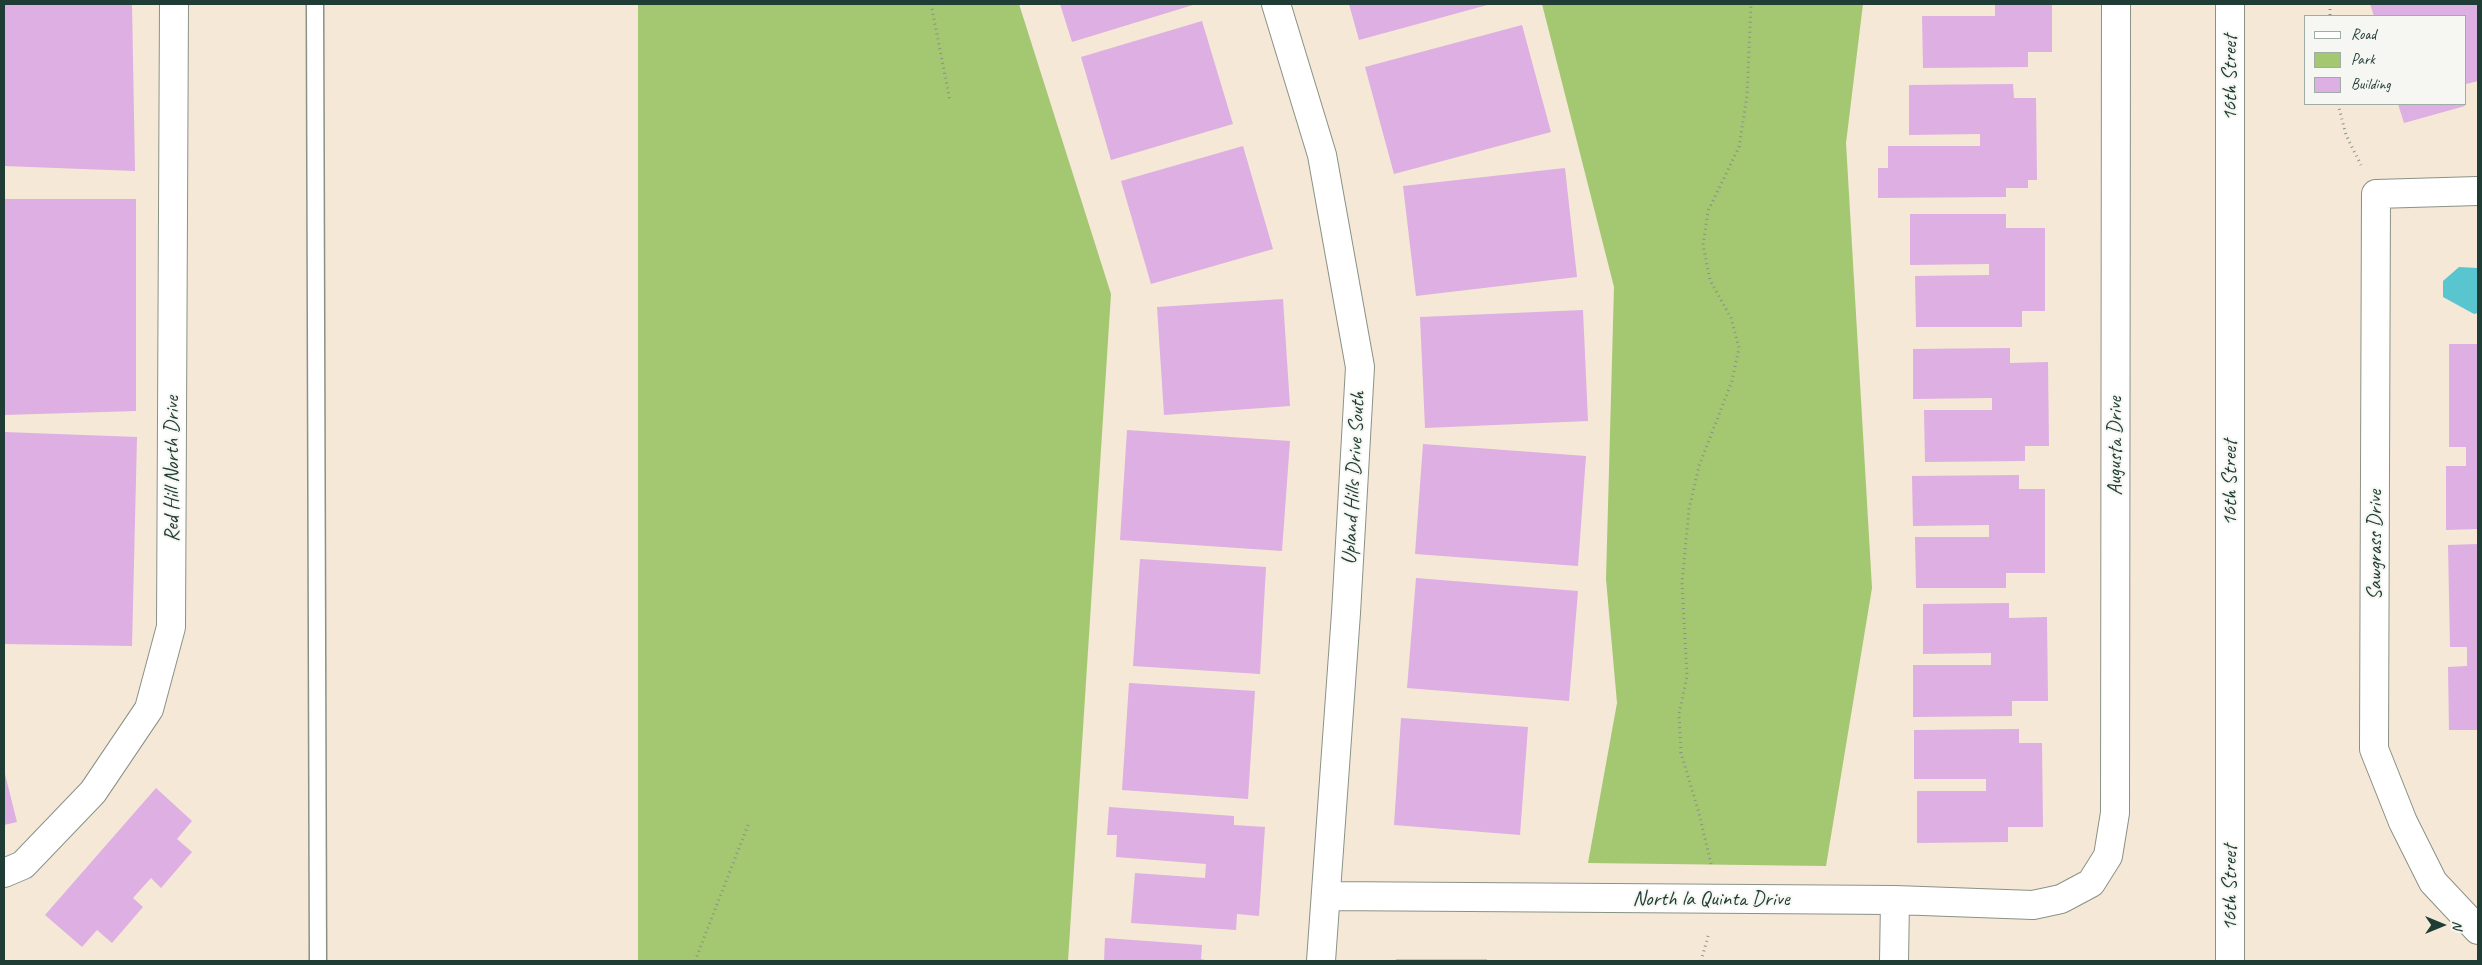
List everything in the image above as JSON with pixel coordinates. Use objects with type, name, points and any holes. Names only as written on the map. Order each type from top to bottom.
[{"type":"street","name":"Red Hill North Drive","points":[[4,873],[23,865],[93,792],[149,709],[171,627],[174,4]]},
{"type":"street","name":"Upland Hills Drive South","points":[[1276,4],[1322,156],[1360,366],[1327,896],[1321,961]]},
{"type":"street","name":"Augusta Drive","points":[[2091,883],[2108,856],[2115,813],[2116,4]]},
{"type":"street","name":"16th Street","points":[[2230,4],[2230,961]]},
{"type":"street","name":"Sawgrass Drive","points":[[2478,191],[2376,194],[2374,749],[2403,822],[2433,882],[2478,930]]},
{"type":"street","name":"North la Quinta Drive","points":[[1327,896],[1895,900],[2033,905],[2061,899],[2091,883]]},
{"type":"street","points":[[1894,961],[1895,900]]},
{"type":"lane","points":[[314,4],[318,961]]},
{"type":"path","points":[[931,4],[950,101]]},
{"type":"path","points":[[1701,961],[1708,938],[1712,899],[1710,859],[1681,753],[1678,714],[1687,676],[1682,582],[1689,509],[1699,466],[1732,381],[1739,348],[1731,318],[1710,280],[1702,245],[1708,211],[1739,147],[1747,96],[1750,4]]},
{"type":"path","points":[[695,961],[748,825]]},
{"type":"green space","points":[[638,4],[1019,4],[1111,294],[1068,961],[638,961]]},
{"type":"green space","points":[[1542,4],[1863,4],[1846,143],[1872,588],[1826,866],[1588,863],[1617,703],[1606,579],[1614,287]]},
{"type":"water","points":[[2459,267],[2478,268],[2478,313],[2474,314],[2443,297],[2443,281]]},
{"type":"building","points":[[4,4],[132,4],[135,171],[4,166]]},
{"type":"building","points":[[1060,4],[1193,4],[1193,5],[1072,42]]},
{"type":"building","points":[[1349,4],[1491,4],[1359,40]]},
{"type":"building","points":[[1995,4],[2052,4],[2052,52],[2028,52],[2028,67],[1923,68],[1922,16],[1995,16]]},
{"type":"building","points":[[2370,4],[2478,4],[2478,81],[2467,84],[2467,15],[2374,15]]},
{"type":"building","points":[[1202,21],[1233,124],[1111,160],[1081,57]]},
{"type":"building","points":[[1522,25],[1551,132],[1394,174],[1365,67]]},
{"type":"building","points":[[2013,84],[2014,98],[2036,98],[2037,180],[2028,180],[2028,188],[2006,188],[2006,197],[1878,198],[1878,168],[1888,168],[1888,146],[1980,146],[1980,134],[1909,135],[1909,85]]},
{"type":"building","points":[[2398,105],[2465,106],[2404,123]]},
{"type":"building","points":[[1243,146],[1273,249],[1151,284],[1121,181]]},
{"type":"building","points":[[1565,168],[1577,277],[1416,296],[1403,186]]},
{"type":"building","points":[[4,199],[136,199],[136,411],[4,415]]},
{"type":"building","points":[[1910,214],[2006,214],[2006,228],[2045,228],[2045,311],[2022,311],[2022,327],[1916,327],[1915,276],[1989,275],[1989,264],[1910,265]]},
{"type":"building","points":[[1283,299],[1290,406],[1164,415],[1157,307]]},
{"type":"building","points":[[1583,310],[1588,421],[1425,428],[1420,317]]},
{"type":"building","points":[[2449,344],[2478,344],[2478,529],[2446,530],[2446,466],[2466,466],[2466,447],[2449,447]]},
{"type":"building","points":[[2010,348],[2010,363],[2048,362],[2049,446],[2025,446],[2025,461],[1925,462],[1924,410],[1992,410],[1992,398],[1913,399],[1913,349]]},
{"type":"building","points":[[1127,430],[1290,441],[1282,551],[1120,540]]},
{"type":"building","points":[[4,432],[137,437],[132,646],[4,644]]},
{"type":"building","points":[[1423,444],[1586,456],[1578,566],[1415,554]]},
{"type":"building","points":[[2019,475],[2019,489],[2045,489],[2045,573],[2006,573],[2006,588],[1916,588],[1915,537],[1989,537],[1989,525],[1913,526],[1912,476]]},
{"type":"building","points":[[2478,544],[2478,730],[2449,730],[2448,667],[2467,666],[2467,647],[2450,647],[2448,545]]},
{"type":"building","points":[[1140,559],[1266,567],[1260,674],[1133,666]]},
{"type":"building","points":[[1416,578],[1578,591],[1569,701],[1407,688]]},
{"type":"building","points":[[2009,603],[2009,618],[2047,617],[2048,701],[2012,701],[2012,716],[1913,717],[1913,665],[1991,665],[1991,653],[1923,654],[1923,604]]},
{"type":"building","points":[[1129,683],[1255,691],[1248,799],[1122,790]]},
{"type":"building","points":[[1401,718],[1528,727],[1520,835],[1394,825]]},
{"type":"building","points":[[2019,729],[2019,743],[2042,743],[2043,827],[2008,827],[2008,842],[1917,843],[1917,791],[1986,791],[1986,779],[1914,779],[1914,730]]},
{"type":"building","points":[[4,770],[17,822],[4,825]]},
{"type":"building","points":[[156,788],[192,821],[177,839],[192,852],[161,888],[151,878],[133,898],[143,907],[112,943],[97,930],[82,947],[45,915]]},
{"type":"building","points":[[1109,807],[1234,816],[1234,825],[1265,827],[1259,916],[1237,914],[1236,930],[1131,923],[1135,873],[1205,878],[1206,864],[1116,857],[1117,835],[1107,835]]},
{"type":"building","points":[[1105,938],[1202,945],[1201,959],[1209,961],[1104,961]]},
{"type":"building","points":[[1396,959],[1487,959],[1487,961],[1396,961]]}]
